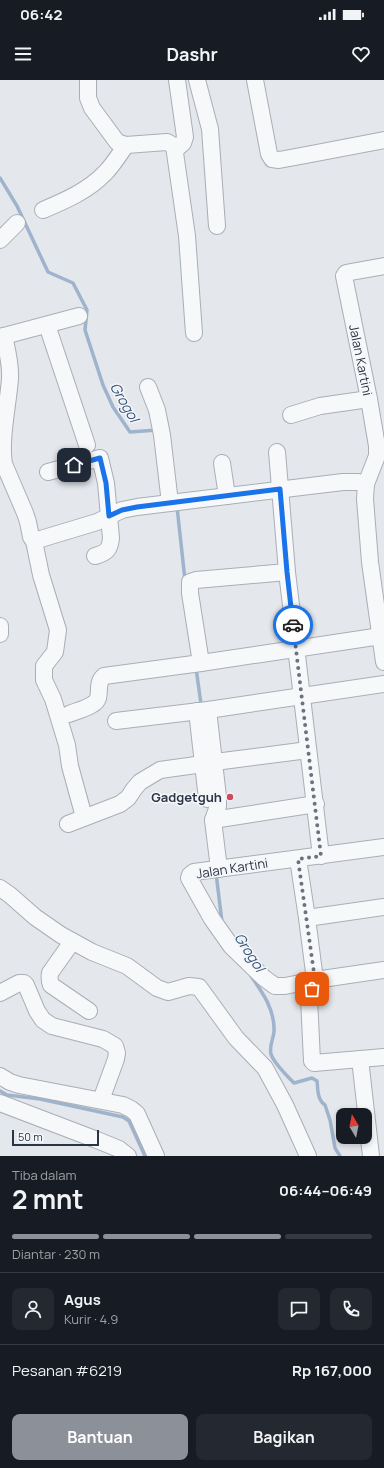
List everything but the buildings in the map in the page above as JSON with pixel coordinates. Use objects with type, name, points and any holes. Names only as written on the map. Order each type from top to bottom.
[{"type":"street","points":[[88,80],[88,98],[92,108],[112,137],[121,144],[126,145],[167,142],[174,146],[188,243],[194,333]]},
{"type":"street","points":[[175,150],[183,143],[185,137],[177,80]]},
{"type":"street","points":[[197,80],[210,129],[217,226]]},
{"type":"street","points":[[255,80],[269,154],[272,159],[279,160],[322,153],[384,140]]},
{"type":"street","points":[[43,210],[67,200],[85,189],[104,174],[126,145]]},
{"type":"street","points":[[0,240],[17,223]]},
{"type":"street","name":"Jalan Kartini","points":[[384,266],[346,273],[344,276],[376,438],[377,456],[366,484],[366,507],[370,562],[384,662]]},
{"type":"street","points":[[79,316],[2,337],[8,353],[10,374],[6,401],[2,454],[4,464],[28,522],[41,575],[58,630],[55,652],[44,666],[44,680],[53,699],[67,745],[70,766],[84,817]]},
{"type":"street","points":[[47,324],[87,445]]},
{"type":"street","points":[[148,387],[157,410],[175,503]]},
{"type":"street","points":[[291,415],[320,406],[369,399]]},
{"type":"street","points":[[277,452],[287,572],[308,750],[316,804],[321,856]]},
{"type":"street","points":[[48,472],[100,458],[106,483],[111,538],[110,546],[107,551],[95,556]]},
{"type":"street","points":[[222,463],[227,496]]},
{"type":"street","points":[[33,540],[97,522],[128,508],[343,482],[358,482],[366,484]]},
{"type":"street","points":[[197,664],[190,582],[196,580],[287,572]]},
{"type":"street","points":[[0,626],[0,634]]},
{"type":"street","points":[[69,714],[93,705],[97,701],[99,696],[98,684],[100,679],[104,676],[197,664],[381,636]]},
{"type":"street","points":[[116,721],[202,711],[384,684]]},
{"type":"street","points":[[202,711],[209,763],[218,802],[213,820],[216,869]]},
{"type":"street","points":[[68,824],[112,807],[125,800],[136,786],[160,770],[308,750]]},
{"type":"street","points":[[207,799],[209,763]]},
{"type":"street","points":[[213,820],[316,804]]},
{"type":"street","name":"Jalan Kartini","points":[[384,847],[216,869],[192,873],[189,878],[212,919],[236,951],[275,986],[285,986],[384,970]]},
{"type":"street","points":[[298,859],[315,980],[309,998],[312,1061],[314,1063],[384,1057]]},
{"type":"street","points":[[0,888],[35,917],[72,942],[127,966],[163,990],[172,992],[189,986],[199,987],[236,1038],[265,1068],[286,1105],[308,1156]]},
{"type":"street","points":[[307,918],[384,907]]},
{"type":"street","points":[[72,942],[50,973],[49,982],[51,985],[89,1011]]},
{"type":"street","points":[[0,993],[19,983],[24,983],[37,1011],[43,1020],[52,1026],[113,1044],[116,1048],[116,1059],[101,1100]]},
{"type":"street","points":[[360,1059],[371,1156]]},
{"type":"street","points":[[0,1076],[19,1085],[101,1100],[123,1105],[131,1109],[137,1114],[145,1129],[156,1156]]},
{"type":"street","points":[[0,1103],[97,1140],[119,1150],[128,1156]]},
{"type":"waterway","name":"Grogol","points":[[0,178],[17,206],[48,272],[73,283],[87,310],[85,330],[103,385],[113,407],[130,432],[157,430]]},
{"type":"waterway","name":"Grogol","points":[[177,507],[185,580]]},
{"type":"waterway","name":"Grogol","points":[[196,668],[201,704]]},
{"type":"waterway","name":"Grogol","points":[[216,873],[222,922]]},
{"type":"waterway","name":"Grogol","points":[[251,976],[264,995],[273,1016],[274,1032],[270,1048],[272,1057],[294,1083],[312,1078],[317,1081],[319,1097],[325,1105],[330,1120],[335,1148],[340,1156]]},
{"type":"waterway","name":"Grogol","points":[[0,1091],[7,1095],[40,1099],[123,1117],[129,1121],[145,1156]]},
{"type":"way so far","points":[[293,625],[316,804],[321,856],[298,859],[315,980],[312,989]]},
{"type":"place","name":"Gadgetguh","points":[[230,797]]},
{"type":"route","points":[[74,465],[100,458],[106,483],[109,516],[128,508],[280,489],[293,625]]}]
